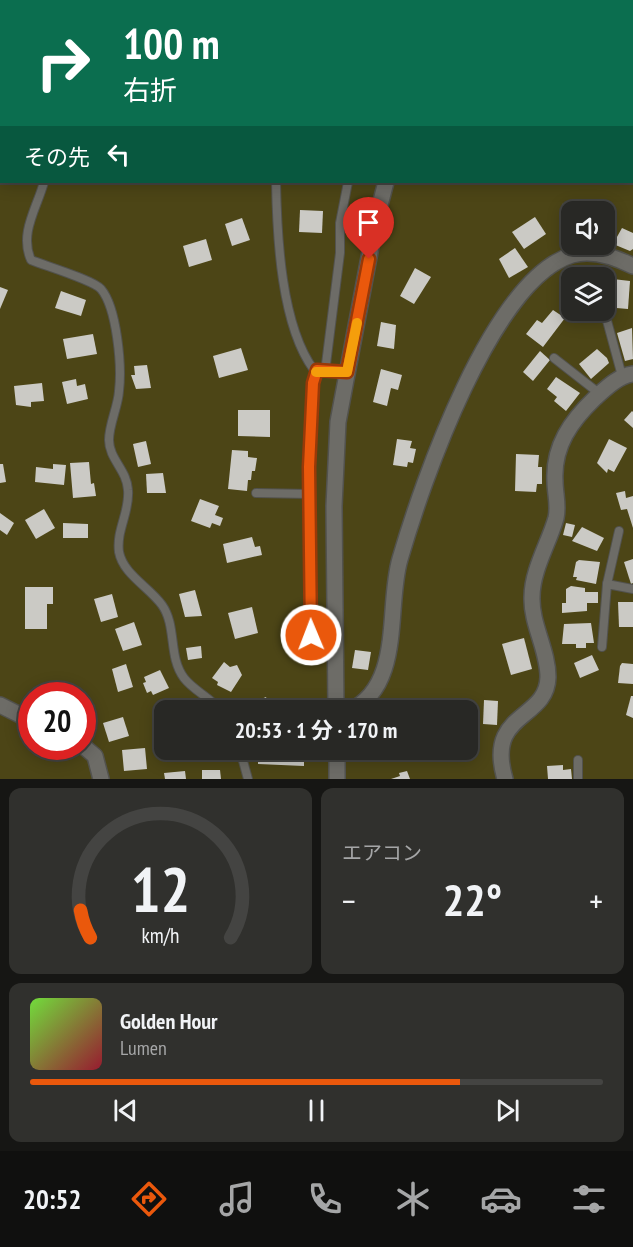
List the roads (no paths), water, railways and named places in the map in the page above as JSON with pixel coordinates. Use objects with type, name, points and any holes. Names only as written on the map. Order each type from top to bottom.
[{"type":"street","points":[[336,700],[334,496],[338,422],[386,183]]},
{"type":"street","points":[[364,700],[383,674],[399,562],[452,412],[478,361],[516,300],[540,272],[571,255],[591,252],[633,267]]},
{"type":"street","points":[[505,779],[500,762],[503,739],[543,694],[548,680],[532,596],[556,517],[555,481],[559,447],[573,420],[600,394],[628,375]]},
{"type":"street","points":[[0,705],[18,714]]},
{"type":"street","points":[[96,760],[101,779]]},
{"type":"street","points":[[336,779],[337,760]]},
{"type":"lane","points":[[44,183],[26,232],[26,249],[31,260],[73,277],[93,281],[103,290],[112,320],[120,361],[119,391],[109,439],[113,457],[123,470],[129,488],[128,507],[119,534],[119,552],[123,562],[161,604],[168,617],[178,667],[183,677],[209,700]]},
{"type":"lane","points":[[276,183],[280,257],[295,334],[304,356],[321,371],[347,372]]},
{"type":"lane","points":[[311,657],[310,398],[321,371],[340,253],[340,223],[348,183]]},
{"type":"lane","points":[[608,321],[628,375]]},
{"type":"lane","points":[[554,357],[600,394]]},
{"type":"lane","points":[[256,493],[310,494]]},
{"type":"lane","points":[[602,647],[607,584],[619,531]]},
{"type":"lane","points":[[607,584],[633,589]]},
{"type":"lane","points":[[243,760],[248,779]]},
{"type":"lane","points":[[578,760],[578,779]]}]
